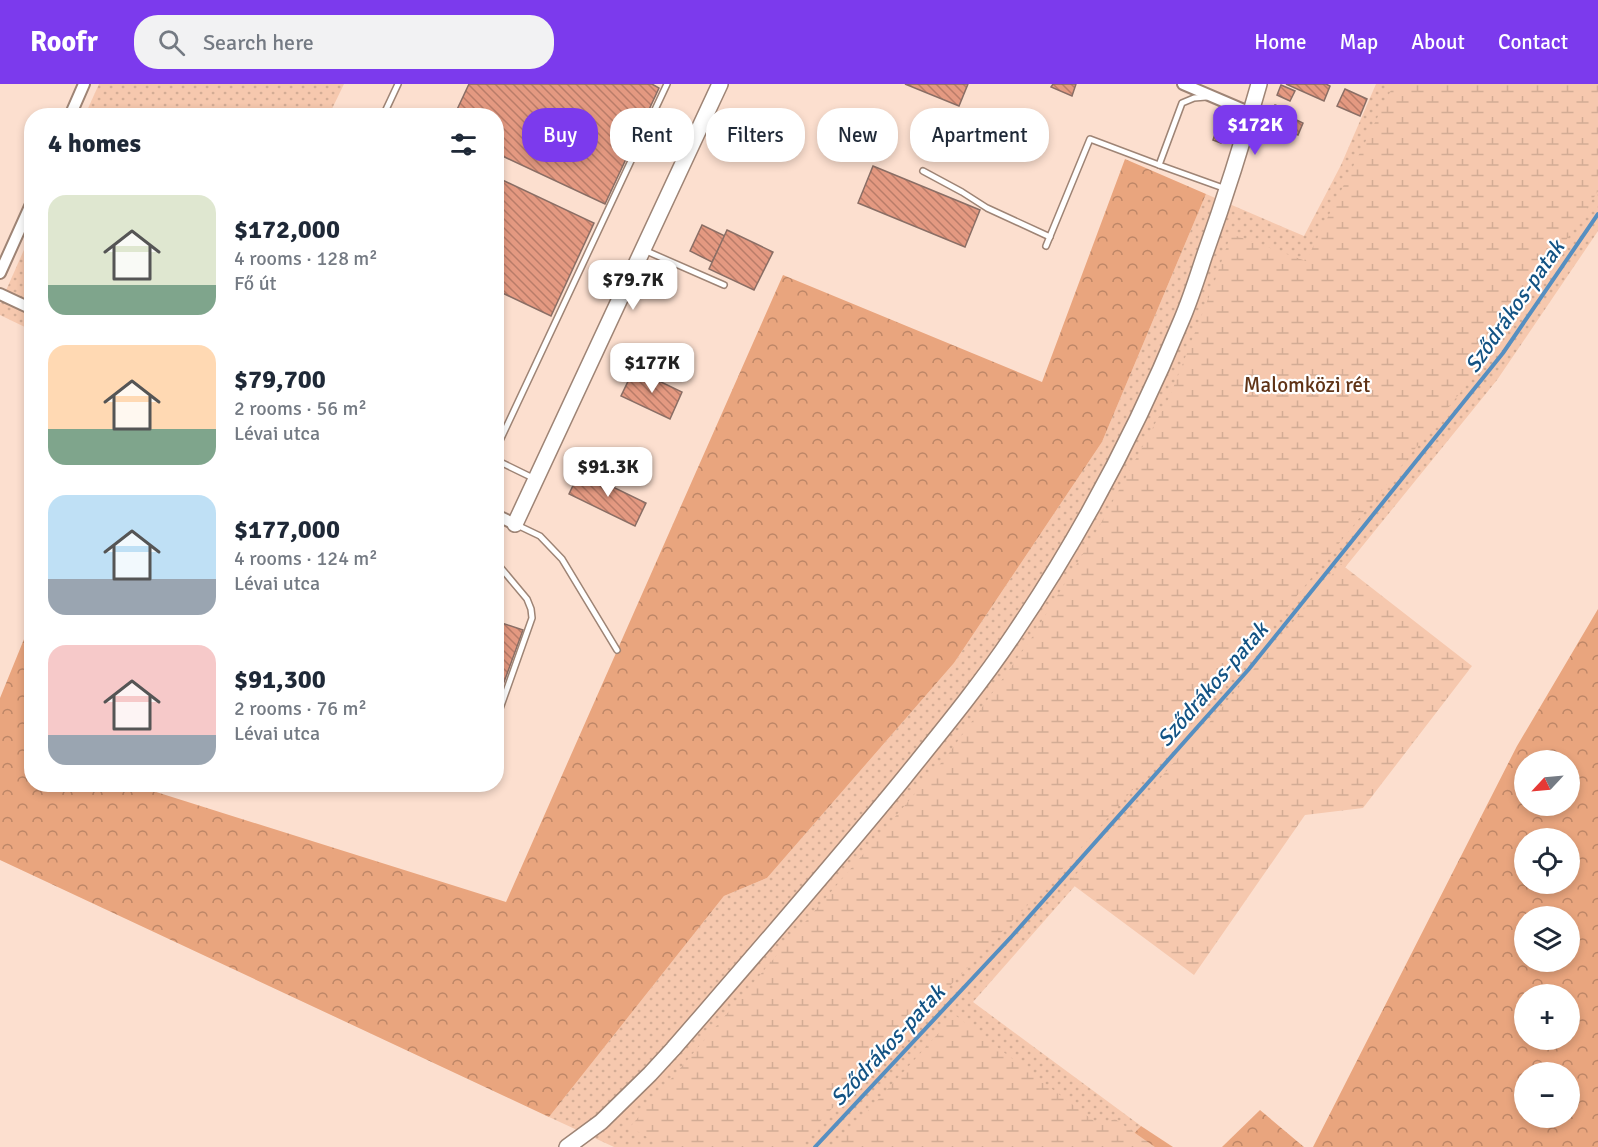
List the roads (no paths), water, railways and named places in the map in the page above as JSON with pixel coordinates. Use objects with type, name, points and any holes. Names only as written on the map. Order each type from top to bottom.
[{"type":"main road","points":[[515,524],[719,84]]},
{"type":"main road","points":[[567,1147],[600,1122],[650,1074],[869,821],[951,720],[1012,638],[1054,574],[1093,508],[1141,414],[1184,316],[1228,190],[1259,84]]},
{"type":"street","points":[[74,108],[84,84]]},
{"type":"street","points":[[1183,84],[1251,113]]},
{"type":"street","points":[[0,273],[24,220]]},
{"type":"street","points":[[0,294],[24,305]]},
{"type":"street","points":[[504,519],[515,524]]},
{"type":"lane","points":[[387,108],[398,84]]},
{"type":"lane","points":[[504,432],[667,84]]},
{"type":"lane","points":[[1159,165],[1182,103],[1194,98],[1211,96]]},
{"type":"lane","points":[[1046,246],[1090,139],[1228,190]]},
{"type":"lane","points":[[923,171],[987,208],[1050,237]]},
{"type":"lane","points":[[643,250],[724,285]]},
{"type":"lane","points":[[504,464],[536,480]]},
{"type":"lane","points":[[515,524],[540,536],[562,559],[617,650]]},
{"type":"lane","points":[[504,572],[527,599],[532,618],[504,697]]},
{"type":"waterway","name":"Sződrákos-patak","points":[[815,1147],[1012,936],[1249,669],[1503,353],[1598,214]]},
{"type":"park label","name":"Malomközi rét","points":[[1307,385]]}]
